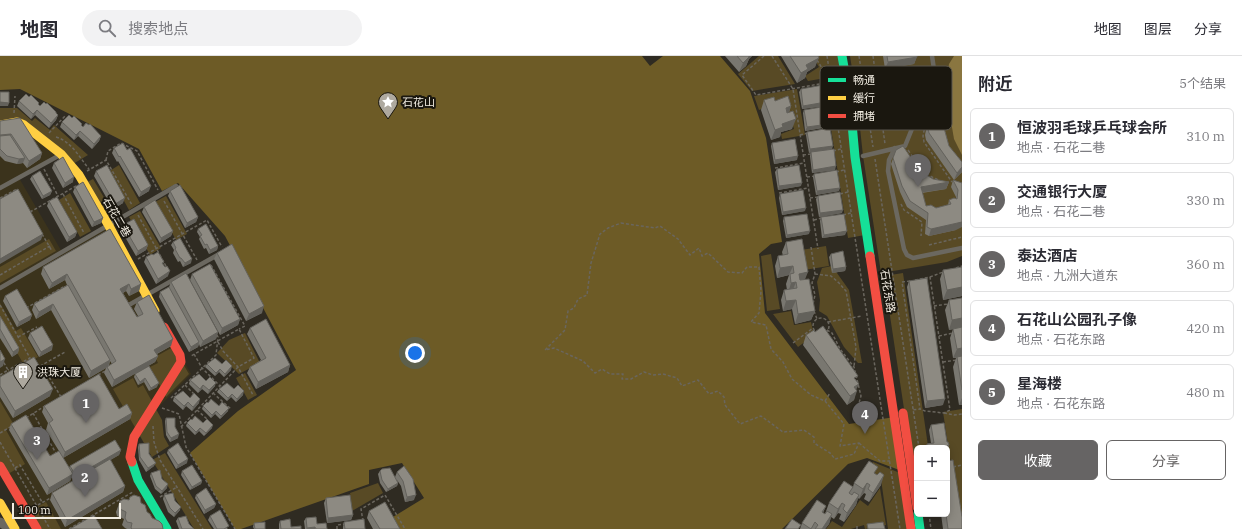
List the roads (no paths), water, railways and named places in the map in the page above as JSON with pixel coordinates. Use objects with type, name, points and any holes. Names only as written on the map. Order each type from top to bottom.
[{"type":"main road","name":"石花东路","points":[[842,56],[844,66]]},
{"type":"main road","name":"石花东路","points":[[850,56],[852,66]]},
{"type":"main road","name":"石花二巷","points":[[0,125],[17,122],[24,126],[61,154],[83,182],[109,226],[180,356],[181,362],[134,437],[130,457],[138,480],[167,529]]},
{"type":"main road","name":"石花东路","points":[[853,130],[855,157],[911,529]]},
{"type":"main road","name":"石花东路","points":[[860,130],[914,487]]},
{"type":"main road","points":[[0,466],[37,529]]},
{"type":"main road","points":[[0,503],[15,529]]},
{"type":"main road","points":[[918,517],[920,529]]},
{"type":"street","points":[[0,522],[10,529]]},
{"type":"lane","points":[[932,56],[933,66]]},
{"type":"lane","points":[[863,156],[905,146],[911,130]]},
{"type":"lane","points":[[895,148],[889,160],[888,171],[904,249],[907,255],[913,258],[962,248]]},
{"type":"lane","points":[[0,188],[61,154]]},
{"type":"lane","points":[[0,288],[176,186]]},
{"type":"lane","points":[[127,306],[224,252]]},
{"type":"place","name":"石花山","points":[[388,119]]},
{"type":"place","name":"星海楼","points":[[918,187]]},
{"type":"place","name":"洪珠大厦","points":[[23,389]]},
{"type":"place","name":"恒波羽毛球乒乓球会所","points":[[86,423]]},
{"type":"place","name":"石花山公园孔子像","points":[[865,434]]},
{"type":"place","name":"泰达酒店","points":[[37,460]]},
{"type":"place","name":"交通银行大厦","points":[[85,497]]}]
